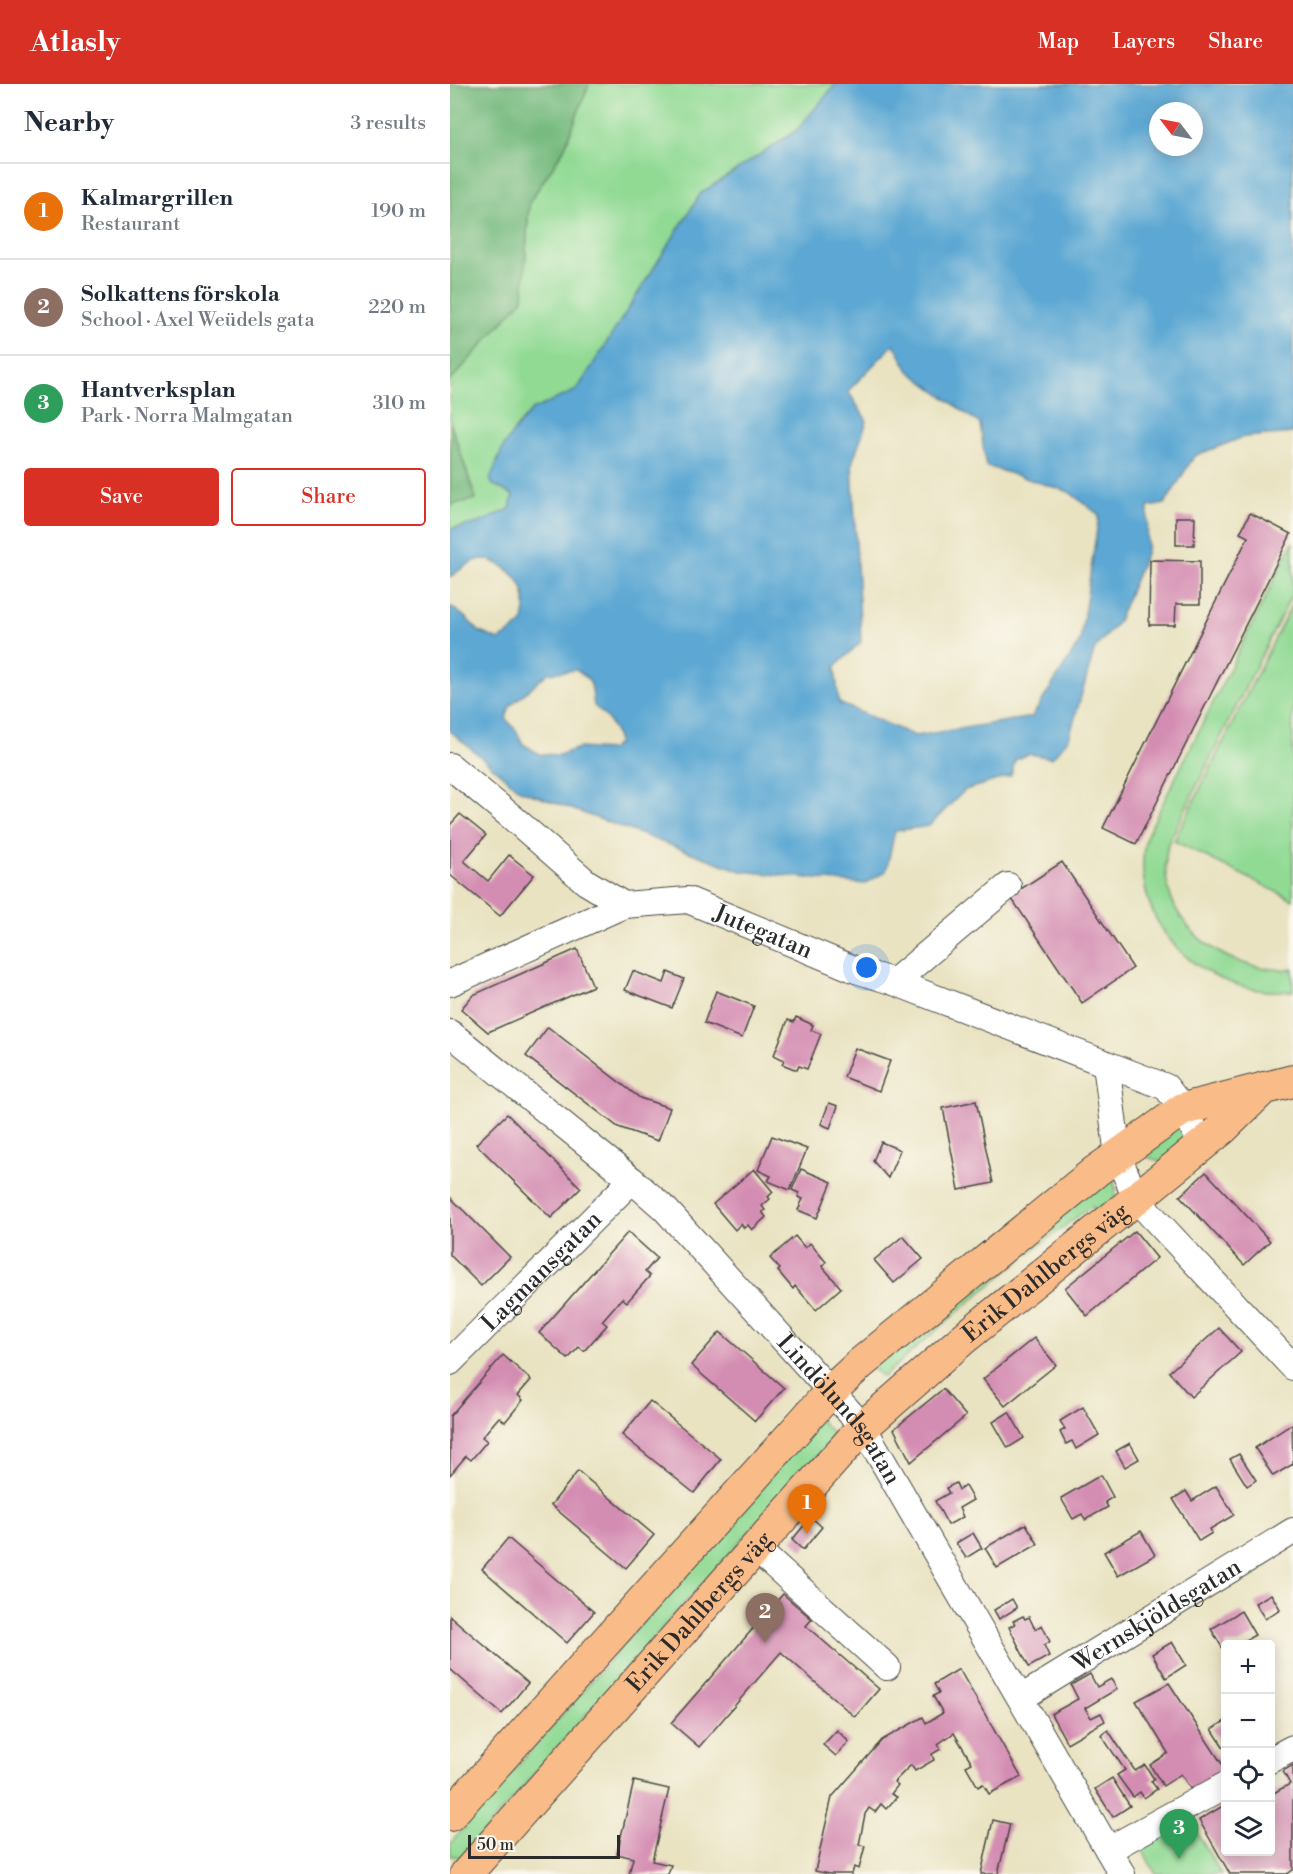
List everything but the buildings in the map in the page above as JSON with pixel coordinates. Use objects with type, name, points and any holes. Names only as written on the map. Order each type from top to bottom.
[{"type":"main road","name":"Erik Dahlbergs väg","points":[[450,1815],[831,1391],[1087,1178],[1183,1109],[1279,1084]]},
{"type":"main road","name":"Erik Dahlbergs väg","points":[[466,1874],[863,1427],[963,1339],[1279,1084]]},
{"type":"street","points":[[450,766],[586,882],[624,905]]},
{"type":"street","points":[[894,982],[1008,886]]},
{"type":"street","name":"Jutegatan","points":[[450,983],[624,905],[688,900],[856,970],[894,982],[1166,1087],[1183,1109]]},
{"type":"street","name":"Lindölundsgatan","points":[[450,1033],[665,1209],[863,1427],[1122,1874]]},
{"type":"street","points":[[1106,1064],[1118,1156]]},
{"type":"street","points":[[1183,1109],[1202,1144]]},
{"type":"street","name":"Erik Dahlbergs väg","points":[[1118,1156],[1136,1199]]},
{"type":"street","name":"Lagmansgatan","points":[[450,1362],[632,1180]]},
{"type":"street","points":[[1136,1199],[1293,1367]]},
{"type":"street","name":"Wernskjöldsgatan","points":[[1021,1698],[1293,1531]]},
{"type":"street","points":[[755,1548],[887,1667]]},
{"type":"street","points":[[1275,1757],[1293,1748]]},
{"type":"street","points":[[1108,1850],[1221,1788]]},
{"type":"green space","points":[[450,84],[589,84],[564,149],[529,203],[523,299],[450,381]]},
{"type":"green space","points":[[589,84],[836,84],[796,131],[701,193],[577,390],[532,410],[517,427],[503,447],[492,484],[513,495],[510,509],[479,523],[450,529],[450,505],[476,499],[450,422],[450,381],[523,299],[529,203],[564,149]]},
{"type":"green space","points":[[450,422],[476,499],[450,505]]},
{"type":"green space","points":[[1293,542],[1293,592],[1168,844],[1166,871],[1171,896],[1182,918],[1198,937],[1218,952],[1242,963],[1267,968],[1293,969],[1293,991],[1261,990],[1231,983],[1203,969],[1179,950],[1161,927],[1148,900],[1143,869],[1146,837]]},
{"type":"green space","points":[[1293,602],[1293,900],[1174,841]]},
{"type":"green space","points":[[1181,1117],[1187,1145],[1160,1162],[1132,1150]]},
{"type":"green space","points":[[1110,1166],[1116,1190],[1113,1208],[1097,1221],[1092,1206],[985,1289],[883,1377],[869,1366]]},
{"type":"green space","points":[[819,1419],[835,1436],[638,1655],[462,1857],[450,1856],[450,1844]]},
{"type":"green space","points":[[1186,1814],[1221,1874],[1156,1874],[1139,1844]]},
{"type":"water","points":[[836,84],[1293,84],[1293,433],[1244,437],[1194,456],[1165,504],[1148,507],[1147,551],[1117,623],[1095,648],[1069,738],[1052,758],[1029,754],[1015,760],[1011,776],[965,790],[929,826],[895,831],[886,871],[865,884],[741,871],[520,790],[450,731],[450,606],[480,632],[499,640],[522,624],[525,604],[518,580],[505,568],[492,561],[483,559],[474,561],[450,577],[450,529],[479,523],[510,509],[513,495],[492,484],[490,479],[503,447],[532,410],[577,390],[701,193],[796,131]],"holes":[[[894,344],[909,371],[980,424],[986,466],[1069,492],[1099,515],[1080,641],[1032,717],[915,736],[839,703],[835,667],[861,642],[852,463],[867,421],[848,391]],[[576,670],[589,681],[594,706],[610,722],[618,743],[610,750],[579,748],[559,755],[539,754],[523,744],[516,730],[506,719],[510,706],[548,673]]]},
{"type":"place","name":"Kalmargrillen","points":[[807,1534]]},
{"type":"place","name":"Solkattens förskola","points":[[765,1643]]},
{"type":"place","name":"Hantverksplan","points":[[1179,1859]]}]
